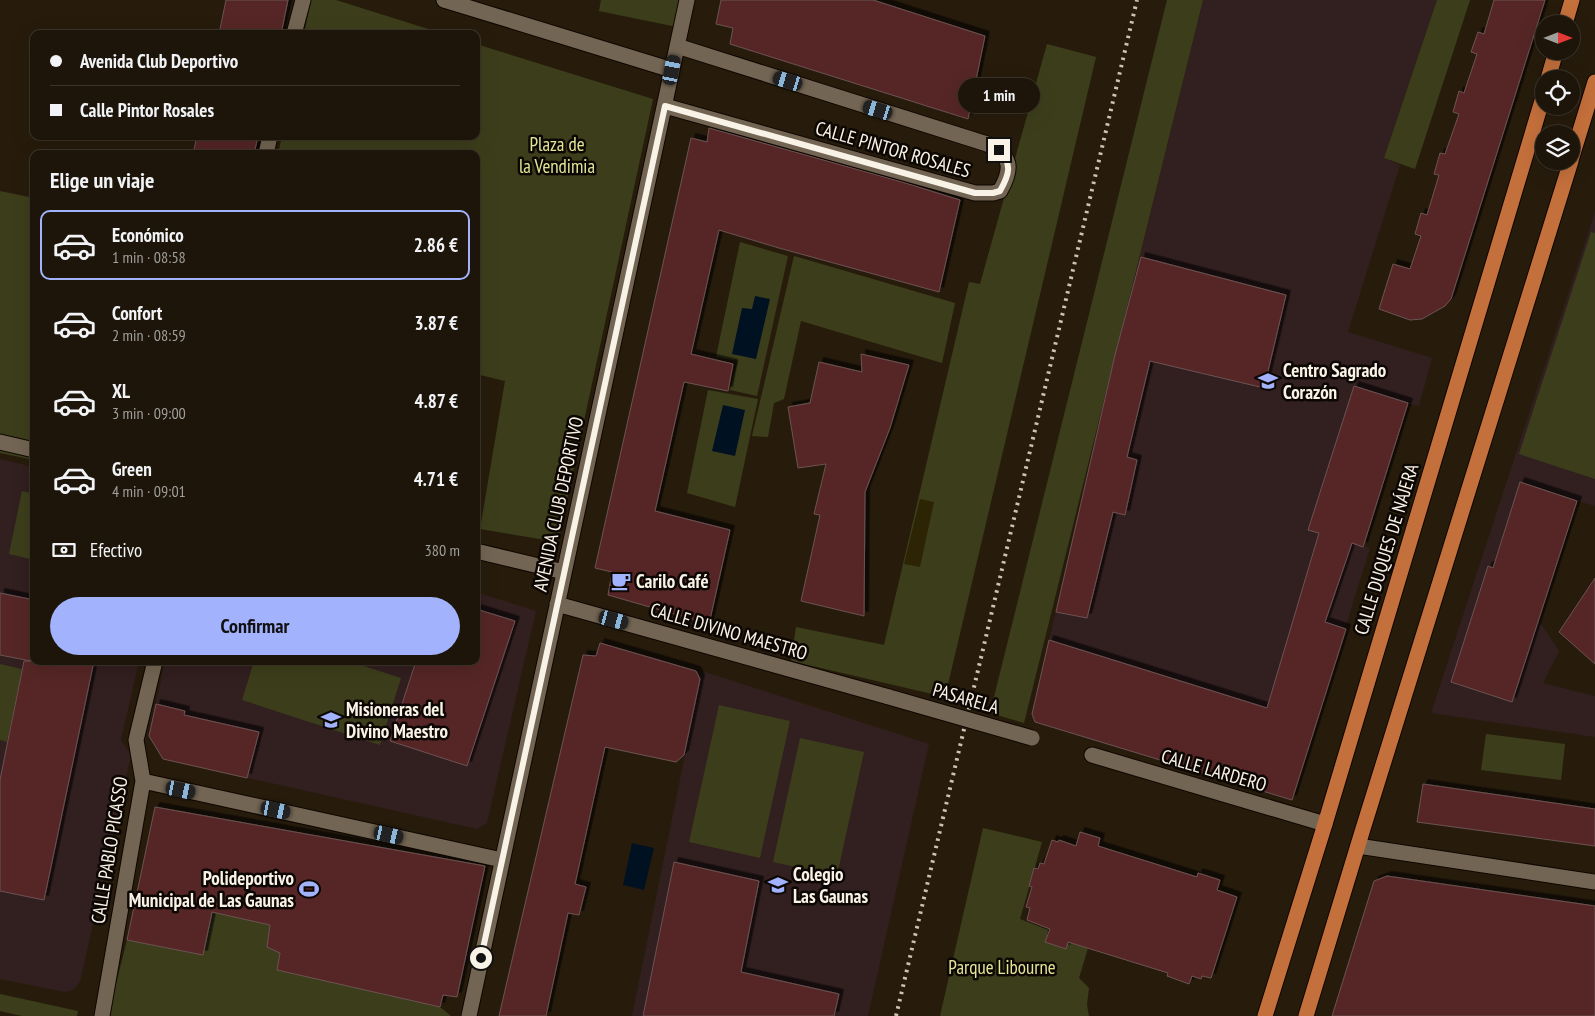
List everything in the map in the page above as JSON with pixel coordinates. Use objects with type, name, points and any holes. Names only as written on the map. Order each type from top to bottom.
[{"type":"main road","points":[[1568,15],[1572,0]]},
{"type":"main road","points":[[1580,131],[1595,82]]},
{"type":"main road","name":"CALLE DUQUES DE NÁJERA","points":[[1265,1016],[1325,824],[1538,115]]},
{"type":"main road","points":[[1306,1016],[1568,170]]},
{"type":"street","points":[[295,30],[303,0]]},
{"type":"street","points":[[444,0],[672,70]]},
{"type":"street","name":"AVENIDA CLUB DEPORTIVO","points":[[469,1016],[687,0]]},
{"type":"street","name":"CALLE PINTOR ROSALES","points":[[665,106],[975,193],[1000,191],[1008,179],[1008,162],[1005,156],[999,150],[987,144],[677,46]]},
{"type":"street","points":[[0,442],[30,449]]},
{"type":"street","points":[[480,553],[564,572]]},
{"type":"street","name":"CALLE DIVINO MAESTRO","points":[[557,604],[889,697]]},
{"type":"street","name":"CALLE PABLO PICASSO","points":[[102,1016],[143,781],[136,740],[155,665]]},
{"type":"street","name":"PASARELA","points":[[889,697],[1032,738]]},
{"type":"street","name":"CALLE LARDERO","points":[[1092,755],[1325,824]]},
{"type":"street","points":[[143,781],[502,860]]},
{"type":"street","points":[[1358,846],[1595,882]]},
{"type":"shaded area","name":"Centro Sagrado Corazón","points":[[1203,0],[1437,0],[1384,158],[1400,165],[1348,332],[1432,358],[1419,406],[1408,404],[1363,546],[1370,548],[1292,800],[1035,722],[1032,714],[1115,355]]},
{"type":"shaded area","points":[[1595,212],[1595,506],[1577,501],[1539,621],[1559,651],[1543,683],[1595,696],[1595,737],[1431,713]]},
{"type":"shaded area","points":[[0,459],[30,466],[30,665],[138,665],[121,740],[131,755],[80,982],[73,990],[65,992],[0,979]]},
{"type":"shaded area","name":"Misioneras del Divino Maestro","points":[[480,593],[536,611],[487,823],[477,829],[163,759],[149,736],[164,665],[480,665]]},
{"type":"shaded area","name":"Colegio Las Gaunas","points":[[702,671],[929,744],[868,1016],[632,1016]]},
{"type":"green space","points":[[311,0],[336,0],[431,30],[305,30]]},
{"type":"green space","points":[[601,0],[682,0],[677,27],[599,11]]},
{"type":"green space","points":[[1167,0],[1203,0],[1024,723],[990,713]]},
{"type":"green space","points":[[1437,0],[1470,0],[1415,169],[1384,158]]},
{"type":"green space","points":[[1047,44],[1096,57],[945,697],[791,661],[796,627],[884,645],[969,282],[980,284]]},
{"type":"green space","name":"Plaza de la Vendimia","points":[[480,45],[653,99],[558,542],[480,529],[505,381],[480,375],[480,150],[279,150],[281,140],[480,140]]},
{"type":"green space","points":[[0,191],[30,197],[30,459],[0,453]]},
{"type":"green space","points":[[1591,232],[1595,233],[1595,479],[1519,454]]},
{"type":"green space","points":[[740,242],[788,256],[757,396],[730,390],[738,361],[716,357]]},
{"type":"green space","points":[[794,256],[955,303],[942,363],[801,321],[784,399],[774,403],[768,437],[752,436]]},
{"type":"green space","points":[[708,390],[758,399],[735,507],[687,493]]},
{"type":"green space","points":[[22,491],[30,493],[30,559],[9,554]]},
{"type":"green space","points":[[0,664],[22,669],[7,742],[0,740]]},
{"type":"green space","points":[[253,665],[360,665],[401,678],[380,745],[242,700]]},
{"type":"green space","points":[[719,705],[790,721],[760,858],[689,842]]},
{"type":"green space","points":[[1486,734],[1565,744],[1561,780],[1481,770]]},
{"type":"green space","points":[[800,738],[864,752],[837,876],[773,862]]},
{"type":"green space","name":"Parque Libourne","points":[[983,828],[1042,842],[1020,919],[1048,930],[1046,942],[1066,949],[1068,942],[1088,948],[1079,978],[1089,988],[1087,1005],[1089,1016],[940,1016]]},
{"type":"green space","points":[[212,912],[270,925],[280,953],[277,970],[440,1007],[451,1016],[108,1016],[127,940],[203,955]]},
{"type":"green space","points":[[0,994],[78,1011],[77,1016],[22,1016],[0,1011]]},
{"type":"sand","points":[[920,499],[934,502],[920,567],[904,564]]},
{"type":"water","points":[[755,296],[770,299],[756,359],[732,354],[742,308],[752,309]]},
{"type":"water","points":[[723,405],[745,410],[735,456],[712,451]]},
{"type":"water","points":[[632,843],[654,848],[644,890],[623,885]]},
{"type":"building","points":[[226,0],[288,0],[282,30],[220,30]]},
{"type":"building","points":[[721,0],[873,0],[985,36],[968,119],[730,44],[733,28],[716,24]]},
{"type":"building","points":[[1494,0],[1545,0],[1540,15],[1535,15],[1535,32],[1451,299],[1445,306],[1422,319],[1410,320],[1379,309],[1393,264],[1410,269],[1421,236],[1415,234],[1421,213],[1427,215],[1439,175],[1434,174],[1440,153],[1445,154],[1459,114],[1453,112],[1459,91],[1464,93],[1477,54],[1471,52],[1478,32],[1484,34]]},
{"type":"building","points":[[709,128],[960,200],[939,292],[719,230],[691,354],[733,364],[728,391],[684,382],[655,511],[730,530],[709,624],[608,595],[612,572],[595,568],[691,138],[707,142]]},
{"type":"building","points":[[196,140],[257,140],[255,150],[194,150]]},
{"type":"building","points":[[1141,257],[1286,295],[1264,388],[1150,361],[1127,457],[1137,460],[1125,515],[1113,512],[1087,618],[1056,612],[1115,355]]},
{"type":"building","points":[[861,354],[909,365],[890,428],[865,492],[864,616],[801,601],[820,515],[814,514],[826,464],[798,468],[788,407],[810,403],[819,362],[862,372]]},
{"type":"building","points":[[1354,386],[1408,403],[1363,547],[1352,543],[1325,622],[1346,629],[1292,800],[1035,722],[1032,714],[1049,640],[1267,708],[1319,533],[1308,530]]},
{"type":"building","points":[[1520,482],[1577,501],[1512,702],[1451,682],[1488,566],[1493,568]]},
{"type":"building","points":[[1595,578],[1595,664],[1559,632]]},
{"type":"building","points":[[0,593],[30,599],[30,661],[0,655]]},
{"type":"building","points":[[480,610],[515,621],[467,766],[390,741],[415,665],[480,665]]},
{"type":"building","points":[[600,643],[696,671],[700,679],[684,755],[676,762],[605,747],[575,884],[586,887],[579,915],[568,913],[546,1016],[499,1016],[583,655],[596,656]]},
{"type":"building","points":[[24,661],[30,661],[30,665],[93,665],[44,900],[0,891],[0,780]]},
{"type":"building","points":[[156,704],[185,711],[184,715],[259,732],[247,778],[163,759],[149,736]]},
{"type":"building","points":[[1423,784],[1595,809],[1595,846],[1417,822]]},
{"type":"building","name":"Polideportivo Municipal de Las Gaunas","points":[[155,807],[485,866],[457,997],[443,995],[440,1007],[277,970],[280,953],[267,947],[270,925],[212,912],[203,955],[127,940]]},
{"type":"building","points":[[1080,832],[1100,838],[1098,846],[1197,877],[1198,873],[1220,880],[1217,890],[1237,897],[1211,978],[1202,976],[1201,979],[1192,976],[1189,984],[1167,976],[1168,973],[1068,942],[1066,949],[1045,942],[1050,929],[1027,920],[1030,908],[1026,907],[1032,887],[1029,886],[1034,868],[1038,869],[1040,863],[1044,864],[1052,840],[1058,842],[1059,840],[1076,846]]},
{"type":"building","points":[[674,862],[759,881],[741,972],[839,994],[834,1016],[643,1016]]},
{"type":"building","points":[[1387,876],[1595,906],[1595,1016],[1332,1016],[1374,881]]},
{"type":"railway","points":[[896,1016],[1137,0]]},
{"type":"place","name":"Centro Sagrado Corazón","points":[[1268,381]]},
{"type":"place","name":"Carilo Café","points":[[621,581]]},
{"type":"place","name":"Misioneras del Divino Maestro","points":[[331,720]]},
{"type":"place","name":"Colegio Las Gaunas","points":[[778,885]]},
{"type":"place","name":"Polideportivo Municipal de Las Gaunas","points":[[309,889]]},
{"type":"route","points":[[481,958],[665,106],[975,193],[1000,191],[1008,179],[1008,162],[999,150]]}]
